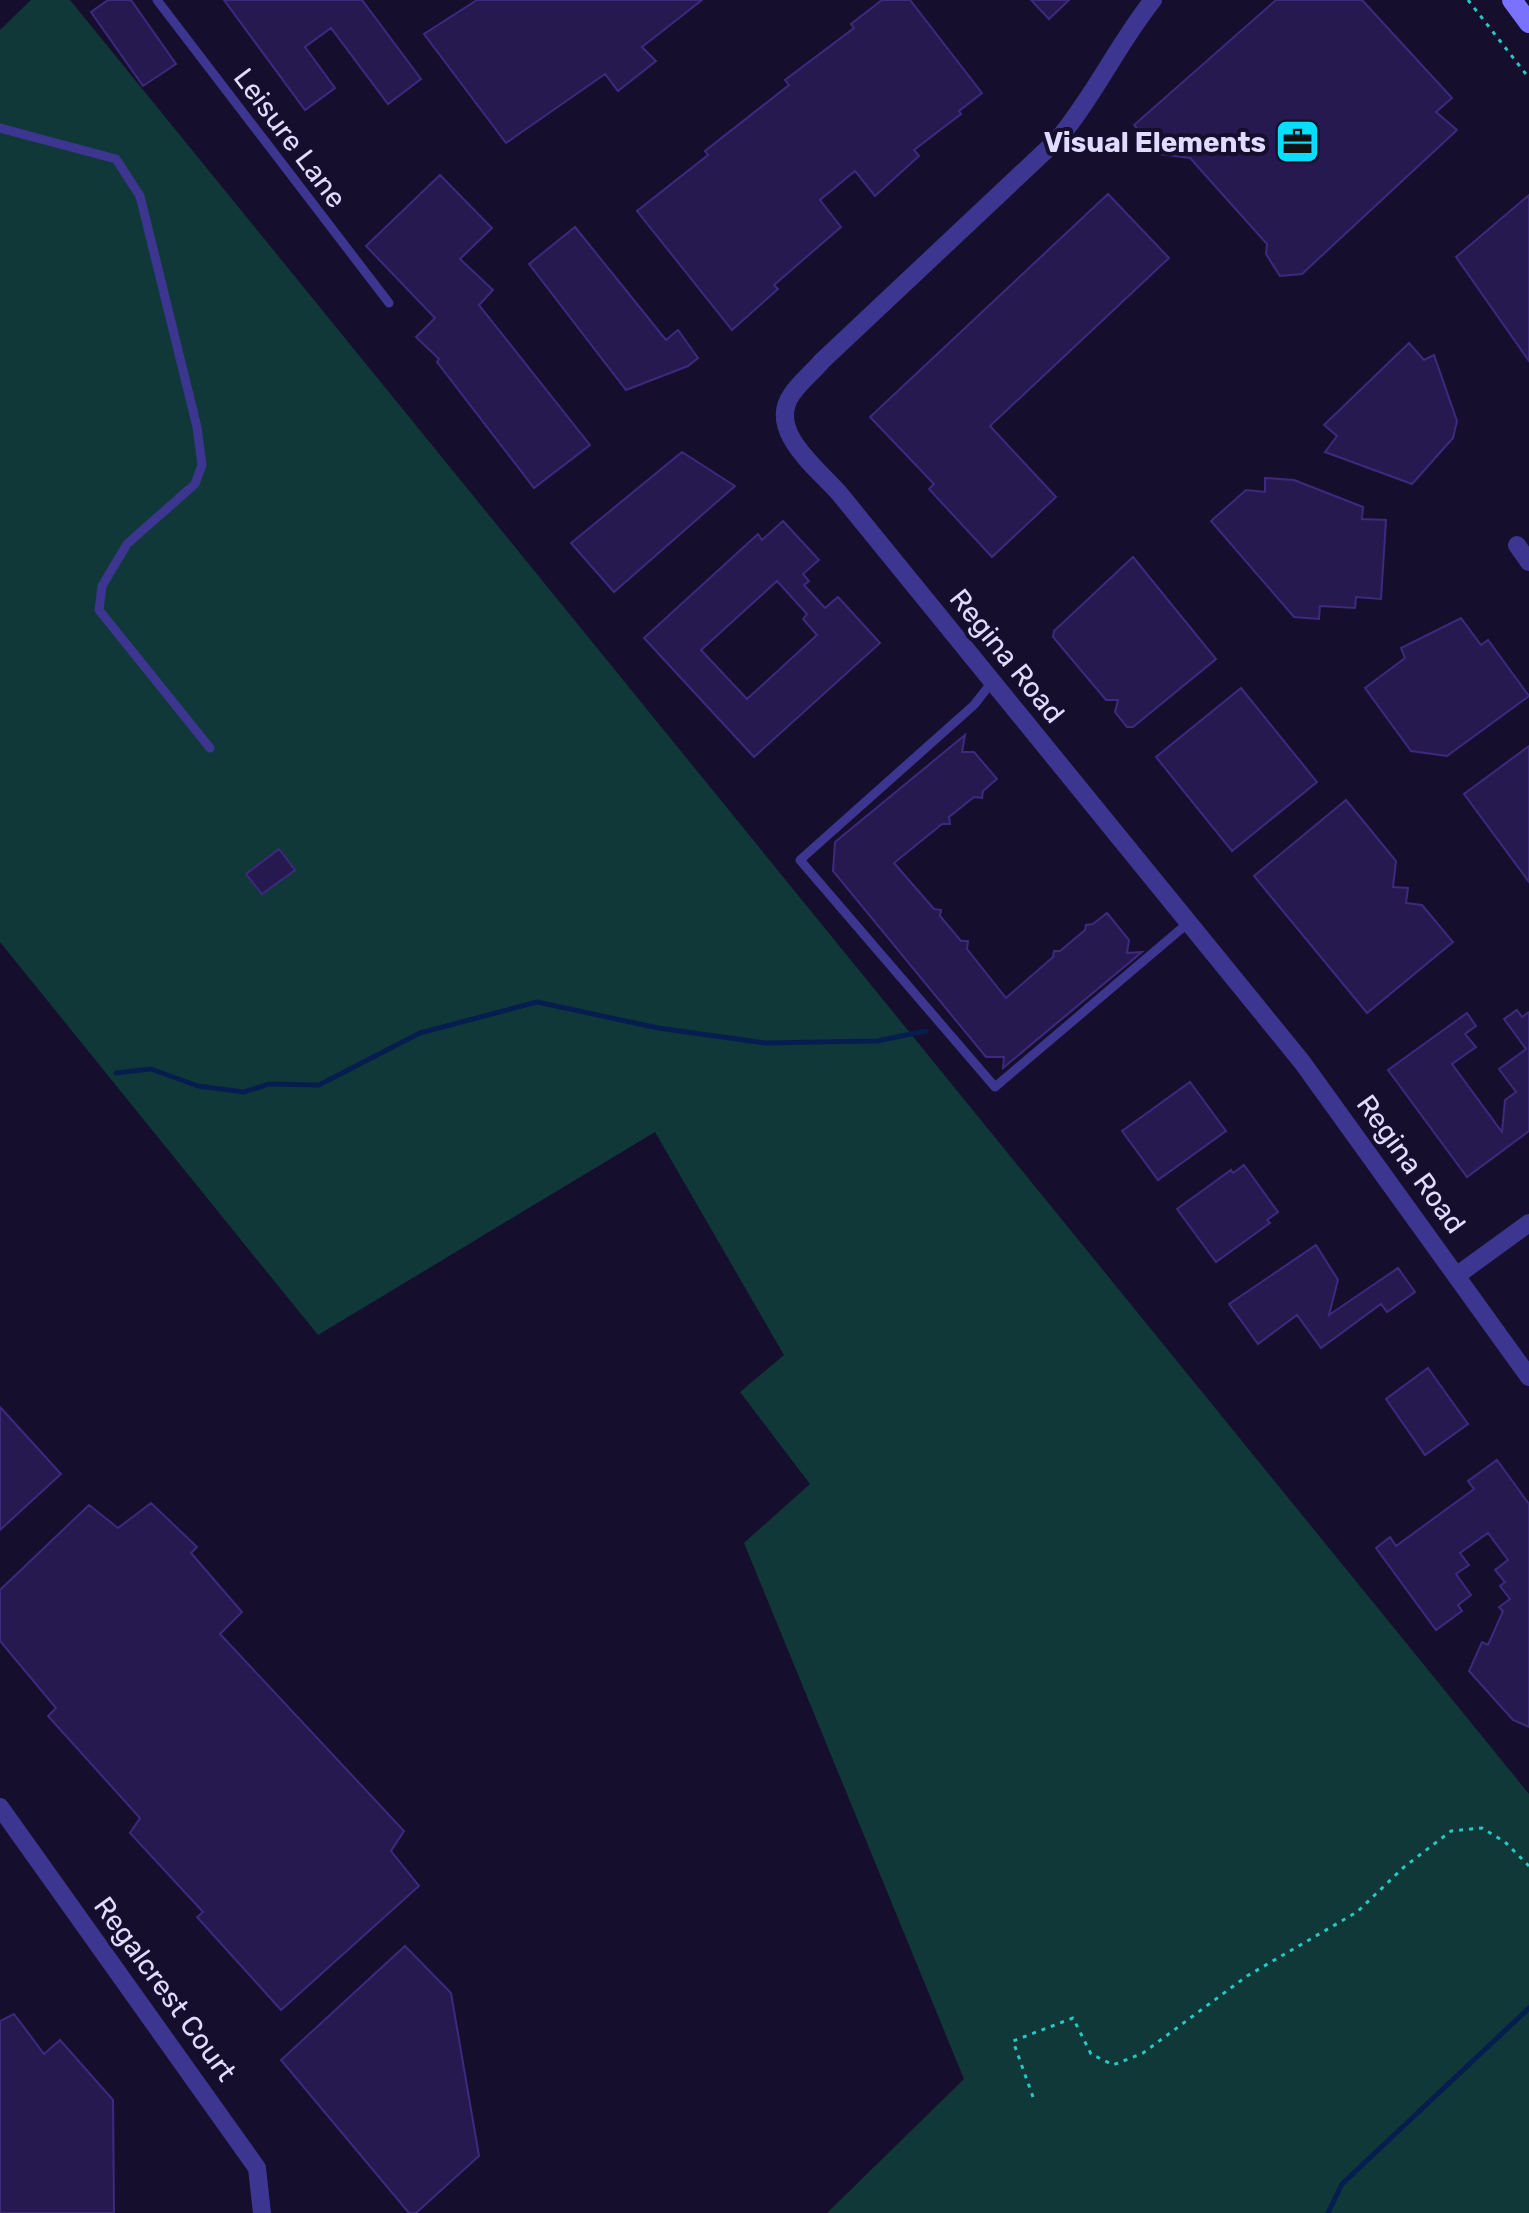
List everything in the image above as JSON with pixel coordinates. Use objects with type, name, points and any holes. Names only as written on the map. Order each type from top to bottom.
[{"type":"main road","points":[[1512,0],[1529,23]]},
{"type":"street","name":"Regina Road","points":[[1153,0],[1118,47],[1085,106],[1058,139],[822,361],[792,394],[784,409],[785,424],[794,444],[1302,1062],[1529,1377]]},
{"type":"street","points":[[1517,545],[1529,562]]},
{"type":"street","points":[[1456,1276],[1529,1223]]},
{"type":"street","name":"Regalcrest Court","points":[[0,1807],[257,2168],[262,2213]]},
{"type":"lane","name":"Leisure Lane","points":[[157,0],[389,303]]},
{"type":"lane","points":[[0,128],[116,159],[140,196],[197,427],[202,465],[195,484],[127,544],[102,586],[99,610],[210,748]]},
{"type":"lane","points":[[992,682],[974,705],[800,860],[995,1087],[1188,923]]},
{"type":"path","points":[[1468,0],[1529,78]]},
{"type":"path","points":[[1033,2097],[1013,2041],[1073,2018],[1091,2054],[1113,2065],[1143,2053],[1247,1976],[1357,1912],[1404,1867],[1451,1831],[1482,1828],[1505,1842],[1529,1866]]},
{"type":"green space","points":[[31,0],[70,0],[1529,1794],[1529,2213],[827,2213],[964,2079],[744,1543],[810,1484],[740,1392],[784,1355],[655,1132],[318,1335],[0,942],[0,30]]},
{"type":"building","points":[[108,0],[131,0],[176,64],[143,86],[91,12]]},
{"type":"building","points":[[224,0],[362,0],[421,79],[388,104],[331,28],[305,47],[335,88],[305,110]]},
{"type":"building","points":[[477,0],[702,0],[642,47],[656,61],[618,91],[605,74],[506,143],[424,34]]},
{"type":"building","points":[[882,0],[910,0],[982,93],[959,111],[961,114],[914,150],[919,156],[875,196],[855,171],[820,200],[841,227],[774,285],[778,289],[732,330],[637,211],[708,155],[705,151],[789,85],[785,80],[854,28],[851,24]]},
{"type":"building","points":[[1031,0],[1069,0],[1049,19]]},
{"type":"building","name":"Visual Elements","points":[[1276,0],[1362,0],[1452,98],[1436,112],[1457,130],[1302,274],[1280,276],[1266,254],[1267,244],[1190,158],[1160,154],[1134,125]]},
{"type":"building","points":[[440,175],[492,228],[460,259],[493,290],[479,305],[590,445],[534,488],[437,362],[439,359],[416,337],[435,318],[366,246]]},
{"type":"building","points":[[1108,194],[1169,258],[990,426],[1056,497],[992,557],[929,489],[934,484],[870,417]]},
{"type":"building","points":[[1529,195],[1529,361],[1456,257]]},
{"type":"building","points":[[575,227],[666,340],[678,330],[698,358],[688,366],[626,390],[529,264]]},
{"type":"building","points":[[1409,343],[1424,360],[1434,355],[1457,421],[1453,438],[1412,484],[1325,452],[1337,436],[1324,425]]},
{"type":"building","points":[[682,452],[735,486],[614,592],[571,543]]},
{"type":"building","points":[[1265,478],[1294,480],[1363,507],[1362,519],[1386,520],[1381,599],[1356,597],[1355,608],[1320,606],[1319,619],[1294,617],[1211,521],[1246,490],[1265,492]]},
{"type":"building","points":[[783,521],[819,560],[803,574],[809,581],[804,585],[825,608],[838,597],[880,643],[754,757],[644,638],[758,534],[762,540]],"holes":[[[777,581],[807,614],[803,619],[817,635],[747,699],[701,650]]]},
{"type":"building","points":[[1133,557],[1216,659],[1133,727],[1127,727],[1115,712],[1118,700],[1106,700],[1053,637],[1054,631]]},
{"type":"building","points":[[1461,618],[1481,645],[1488,640],[1529,696],[1447,756],[1411,751],[1365,688],[1405,658],[1401,648]]},
{"type":"building","points":[[1241,688],[1317,782],[1232,851],[1156,757]]},
{"type":"building","points":[[965,735],[962,752],[974,752],[997,779],[983,791],[982,798],[974,797],[949,817],[950,824],[942,824],[894,863],[934,909],[941,910],[940,916],[961,941],[968,941],[967,949],[1006,998],[1053,957],[1054,951],[1060,951],[1085,930],[1086,925],[1093,924],[1107,913],[1129,940],[1127,953],[1142,952],[1003,1068],[1004,1057],[986,1057],[833,871],[835,842]]},
{"type":"building","points":[[1529,746],[1529,882],[1464,794]]},
{"type":"building","points":[[1346,800],[1396,861],[1393,887],[1408,888],[1406,903],[1422,905],[1453,942],[1367,1013],[1254,876]]},
{"type":"building","points":[[279,849],[295,870],[262,894],[246,874]]},
{"type":"building","points":[[1517,1010],[1522,1017],[1529,1012],[1529,1131],[1467,1177],[1388,1070],[1467,1013],[1476,1026],[1465,1034],[1476,1047],[1452,1064],[1502,1132],[1505,1100],[1516,1092],[1499,1069],[1526,1049],[1504,1019]]},
{"type":"building","points":[[1190,1082],[1226,1131],[1158,1180],[1122,1131]]},
{"type":"building","points":[[1244,1165],[1278,1212],[1267,1220],[1270,1223],[1216,1262],[1177,1209],[1231,1170],[1233,1173]]},
{"type":"building","points":[[1316,1245],[1338,1280],[1329,1315],[1398,1268],[1415,1292],[1387,1312],[1381,1304],[1321,1348],[1297,1315],[1258,1344],[1229,1304]]},
{"type":"building","points":[[1428,1368],[1468,1424],[1425,1455],[1386,1399]]},
{"type":"building","points":[[0,1407],[61,1474],[0,1530]]},
{"type":"building","points":[[1497,1460],[1529,1504],[1529,1727],[1513,1720],[1469,1671],[1482,1642],[1488,1645],[1503,1611],[1499,1607],[1510,1599],[1500,1586],[1505,1582],[1495,1570],[1508,1560],[1488,1533],[1460,1553],[1469,1565],[1456,1574],[1471,1595],[1458,1605],[1462,1611],[1436,1630],[1376,1548],[1390,1537],[1396,1546],[1474,1489],[1468,1481]]},
{"type":"building","points":[[151,1503],[197,1547],[191,1553],[242,1612],[220,1634],[404,1831],[391,1851],[419,1886],[281,2010],[197,1917],[203,1912],[130,1833],[140,1818],[48,1716],[56,1708],[0,1641],[0,1590],[89,1505],[118,1528]]},
{"type":"building","points":[[405,1946],[451,1993],[479,2156],[416,2213],[409,2213],[281,2060]]},
{"type":"building","points":[[14,2014],[44,2054],[60,2040],[113,2100],[114,2213],[0,2213],[0,2021]]},
{"type":"waterway","points":[[116,1073],[151,1069],[198,1086],[244,1092],[269,1084],[319,1085],[420,1033],[537,1002],[658,1028],[765,1043],[877,1041],[926,1031]]},
{"type":"waterway","points":[[1328,2213],[1342,2184],[1529,2008]]},
{"type":"place","name":"Visual Elements","points":[[1297,142]]}]
